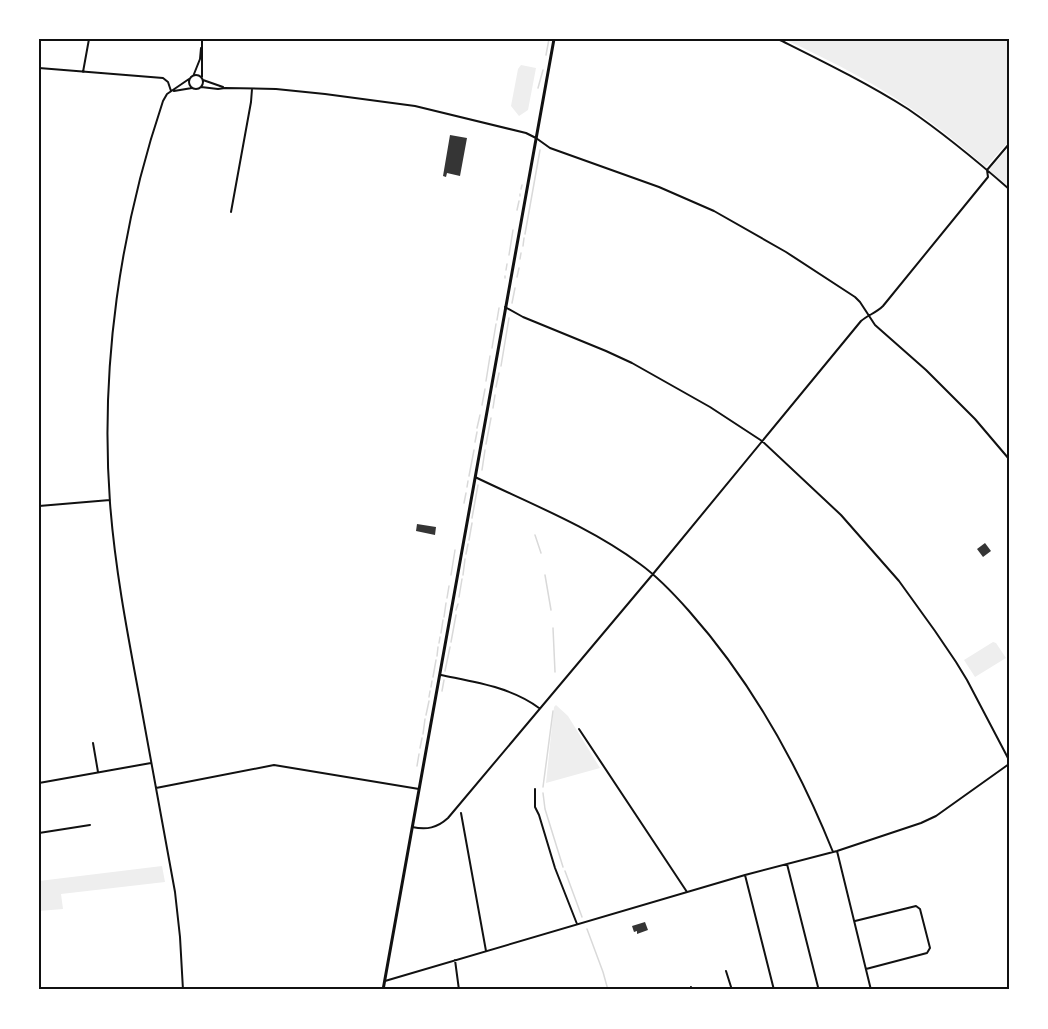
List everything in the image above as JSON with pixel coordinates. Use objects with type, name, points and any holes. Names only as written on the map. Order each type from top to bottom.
[{"type":"street","points":[[83,72],[89,39]]},
{"type":"street","points":[[183,990],[179,920],[117,576],[107,430],[113,330],[119,281],[133,206],[163,100],[167,94],[194,74],[200,59],[202,39]]},
{"type":"street","points":[[201,87],[203,84],[202,39]]},
{"type":"street","points":[[383,990],[554,39]]},
{"type":"street","points":[[778,39],[907,109],[1009,189]]},
{"type":"street","points":[[39,68],[163,78],[168,82],[171,91]]},
{"type":"street","points":[[194,74],[225,88]]},
{"type":"street","points":[[189,79],[192,88]]},
{"type":"street","points":[[171,91],[201,87],[252,89],[325,94],[415,106],[526,133],[550,148],[659,187],[728,218],[850,293],[860,302],[875,325],[926,370],[963,407],[1009,459]]},
{"type":"street","points":[[231,212],[252,89]]},
{"type":"street","points":[[412,827],[431,828],[448,818],[861,321],[883,306],[988,177],[987,170],[1009,144]]},
{"type":"street","points":[[385,981],[745,875],[837,851],[928,820],[1009,762],[967,680],[904,588],[841,515],[762,441],[707,404],[633,363],[523,317],[506,307]]},
{"type":"street","points":[[475,477],[560,518],[633,558],[677,598],[741,676],[788,754],[832,852]]},
{"type":"street","points":[[39,506],[110,500]]},
{"type":"street","points":[[440,675],[505,690],[539,708]]},
{"type":"street","points":[[579,729],[687,892]]},
{"type":"street","points":[[93,743],[98,772]]},
{"type":"street","points":[[39,783],[151,763]]},
{"type":"street","points":[[156,788],[274,765],[419,789]]},
{"type":"street","points":[[535,789],[535,807],[577,924]]},
{"type":"street","points":[[461,813],[486,951]]},
{"type":"street","points":[[39,833],[90,825]]},
{"type":"street","points":[[837,851],[871,990]]},
{"type":"street","points":[[787,864],[818,987]]},
{"type":"street","points":[[745,875],[774,990]]},
{"type":"street","points":[[855,921],[916,906],[920,909],[930,948],[927,953],[866,969]]},
{"type":"street","points":[[455,960],[459,990]]},
{"type":"street","points":[[726,971],[732,990]]},
{"type":"shaded area","points":[[784,39],[1009,39],[1009,141],[986,167],[912,109],[840,66]]},
{"type":"shaded area","points":[[521,65],[536,68],[528,110],[519,116],[511,106],[518,69]]},
{"type":"shaded area","points":[[1009,147],[1009,187],[989,170]]},
{"type":"shaded area","points":[[993,642],[1006,658],[975,677],[964,660]]},
{"type":"shaded area","points":[[556,705],[568,716],[600,768],[546,783],[554,707]]},
{"type":"shaded area","points":[[162,866],[165,882],[61,894],[63,909],[39,911],[39,881]]},
{"type":"building","points":[[450,135],[467,138],[460,176],[447,173],[446,177],[443,176]]},
{"type":"building","points":[[417,524],[436,527],[435,535],[416,531]]},
{"type":"building","points":[[985,543],[991,551],[983,557],[977,549]]},
{"type":"building","points":[[645,922],[648,930],[637,934],[637,931],[634,932],[632,926]]},
{"type":"waterway","points":[[546,55],[549,39]]},
{"type":"waterway","points":[[538,88],[543,70]]},
{"type":"waterway","points":[[525,234],[540,150]]},
{"type":"waterway","points":[[521,189],[522,185]]},
{"type":"waterway","points":[[517,210],[519,201]]},
{"type":"waterway","points":[[509,255],[513,230]]},
{"type":"waterway","points":[[523,246],[524,238]]},
{"type":"waterway","points":[[520,259],[521,253]]},
{"type":"waterway","points":[[506,270],[507,264]]},
{"type":"waterway","points":[[517,277],[519,268]]},
{"type":"waterway","points":[[512,303],[515,288]]},
{"type":"waterway","points":[[497,320],[499,308]]},
{"type":"waterway","points":[[501,366],[509,318]]},
{"type":"waterway","points":[[492,348],[496,324]]},
{"type":"waterway","points":[[486,381],[490,356]]},
{"type":"waterway","points":[[496,387],[499,373]]},
{"type":"waterway","points":[[482,405],[485,389]]},
{"type":"waterway","points":[[493,408],[495,395]]},
{"type":"waterway","points":[[477,428],[480,415]]},
{"type":"waterway","points":[[486,444],[491,418]]},
{"type":"waterway","points":[[475,442],[477,432]]},
{"type":"waterway","points":[[469,476],[474,450]]},
{"type":"waterway","points":[[482,470],[485,450]]},
{"type":"waterway","points":[[467,487],[468,481]]},
{"type":"waterway","points":[[472,518],[478,485]]},
{"type":"waterway","points":[[464,503],[466,493]]},
{"type":"waterway","points":[[469,540],[472,523]]},
{"type":"waterway","points":[[535,535],[541,553]]},
{"type":"waterway","points":[[466,554],[468,544]]},
{"type":"waterway","points":[[451,575],[455,550]]},
{"type":"waterway","points":[[463,575],[465,559]]},
{"type":"waterway","points":[[545,575],[551,610]]},
{"type":"waterway","points":[[459,597],[462,579]]},
{"type":"waterway","points":[[447,598],[449,586]]},
{"type":"waterway","points":[[444,617],[446,603]]},
{"type":"waterway","points":[[456,610],[458,604]]},
{"type":"waterway","points":[[451,642],[456,615]]},
{"type":"waterway","points":[[441,633],[443,620]]},
{"type":"waterway","points":[[553,628],[555,672]]},
{"type":"waterway","points":[[439,643],[440,637]]},
{"type":"waterway","points":[[437,656],[438,647]]},
{"type":"waterway","points":[[445,671],[450,647]]},
{"type":"waterway","points":[[433,677],[436,660]]},
{"type":"waterway","points":[[442,691],[444,680]]},
{"type":"waterway","points":[[431,687],[432,681]]},
{"type":"waterway","points":[[429,697],[430,691]]},
{"type":"waterway","points":[[426,715],[429,701]]},
{"type":"waterway","points":[[543,787],[553,711]]},
{"type":"waterway","points":[[423,734],[425,719]]},
{"type":"waterway","points":[[420,748],[422,738]]},
{"type":"waterway","points":[[417,766],[419,754]]},
{"type":"waterway","points":[[543,793],[545,809],[563,867]]},
{"type":"waterway","points":[[565,871],[582,917]]},
{"type":"waterway","points":[[587,929],[608,990]]}]
